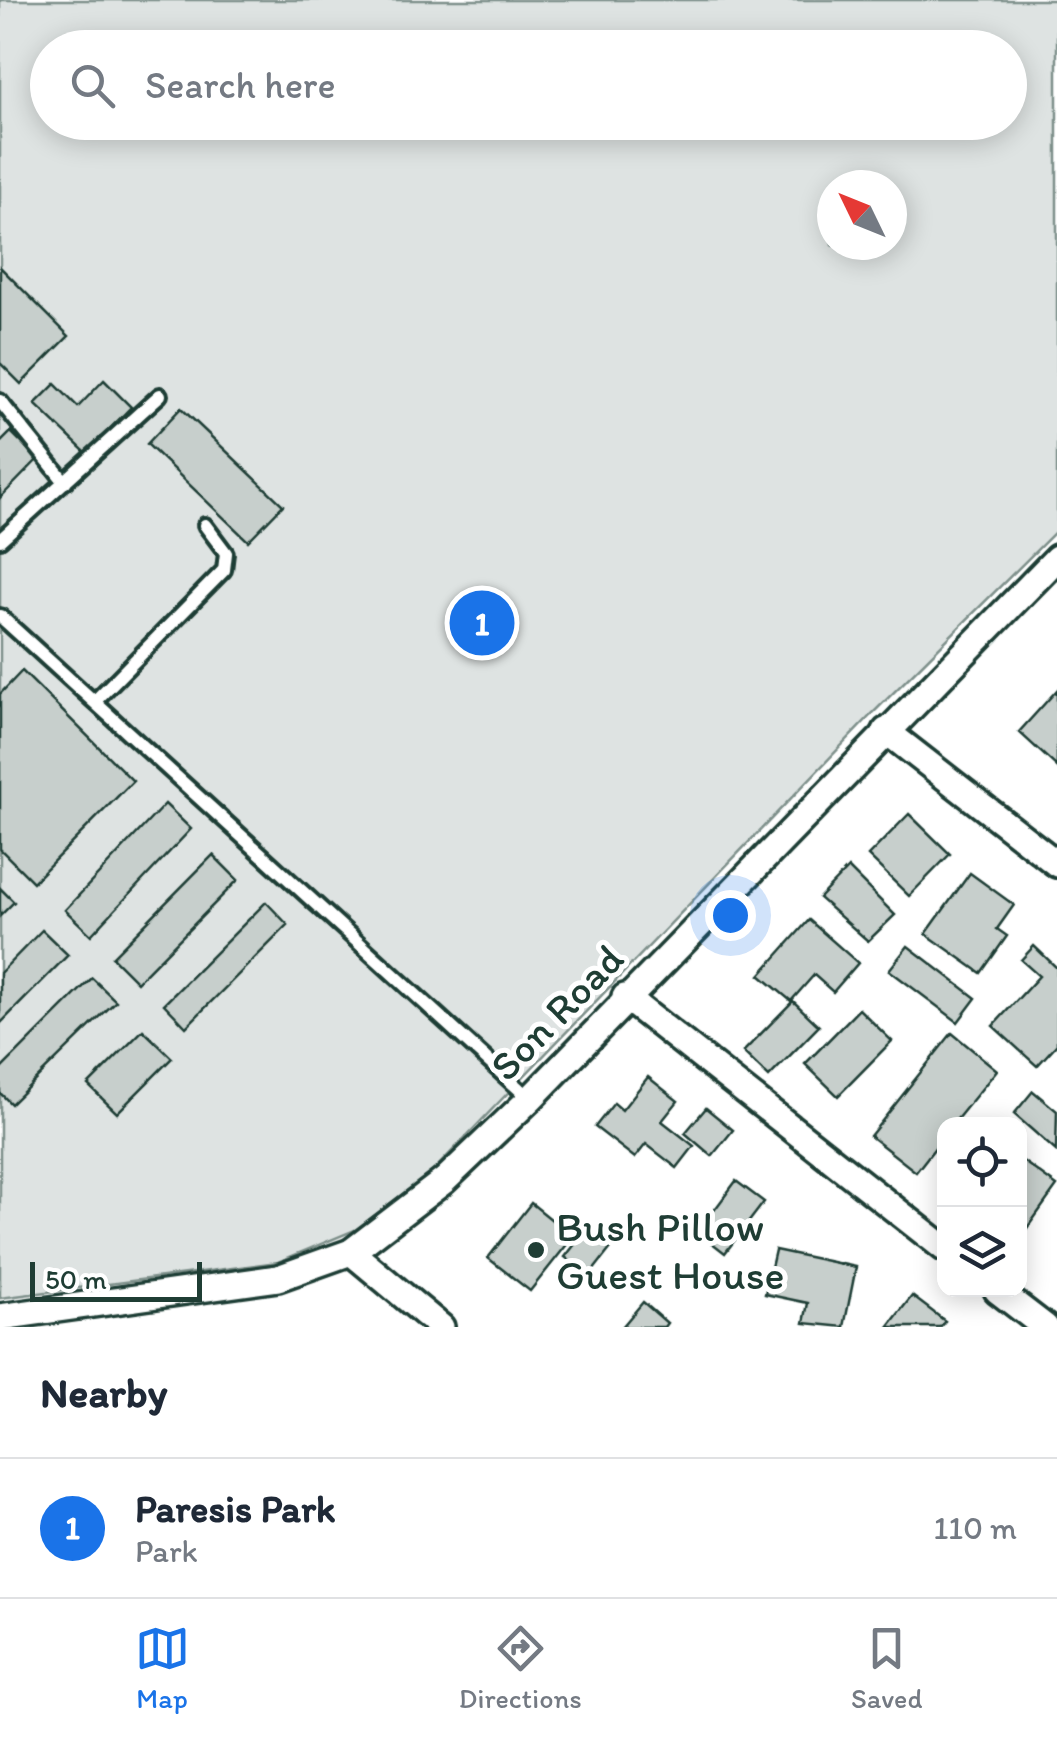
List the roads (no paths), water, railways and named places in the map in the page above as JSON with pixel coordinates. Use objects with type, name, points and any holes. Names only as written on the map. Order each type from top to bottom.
[{"type":"street","name":"Son Road","points":[[0,1316],[278,1278],[351,1252],[445,1180],[530,1099],[625,997],[1057,558]]},
{"type":"street","points":[[886,731],[1057,864]]},
{"type":"street","points":[[625,997],[937,1242]]},
{"type":"street","points":[[351,1252],[440,1327]]},
{"type":"street","points":[[1006,1297],[1045,1327]]},
{"type":"lane","points":[[0,540],[160,396]]},
{"type":"lane","points":[[0,401],[65,482]]},
{"type":"lane","points":[[96,700],[224,570],[226,553],[205,525]]},
{"type":"lane","points":[[0,616],[7,630],[96,700],[530,1099]]},
{"type":"place","name":"Paresis Park","points":[[482,623]]},
{"type":"place","name":"Bush Pillow Guest House","points":[[536,1250]]}]
